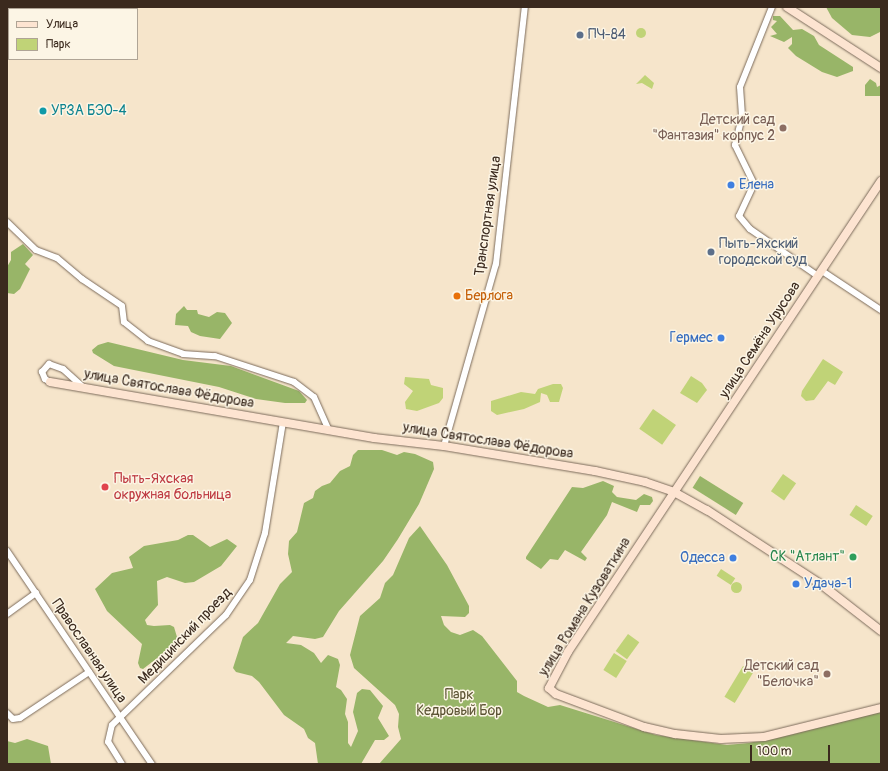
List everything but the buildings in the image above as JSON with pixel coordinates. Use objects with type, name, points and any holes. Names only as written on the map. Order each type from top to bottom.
[{"type":"street","name":"Транспортная улица","points":[[444,446],[496,264],[525,7]]},
{"type":"street","points":[[772,7],[740,87],[742,117],[735,145],[754,184],[739,216],[750,229],[820,274],[881,310]]},
{"type":"street","points":[[787,7],[881,68]]},
{"type":"street","name":"улица Семёна Урусова","points":[[674,492],[881,181]]},
{"type":"street","points":[[7,222],[36,250],[57,258],[82,279],[122,306],[123,321],[148,342],[173,352],[224,358],[294,382],[314,397],[329,430]]},
{"type":"street","points":[[50,382],[45,379],[42,372],[45,366],[51,364],[63,369],[84,387]]},
{"type":"street","name":"улица Святослава Фёдорова","points":[[50,382],[329,430],[444,446],[634,478],[674,492],[707,510],[822,585],[881,631]]},
{"type":"street","name":"Медицинский проезд","points":[[122,764],[108,738],[112,725],[120,719],[226,615],[250,580],[265,533],[283,422]]},
{"type":"street","name":"улица Романа Кузоваткина","points":[[674,492],[568,652],[550,684],[553,693],[657,731],[721,739],[764,736],[881,708]]},
{"type":"street","name":"Православная улица","points":[[7,551],[152,764]]},
{"type":"street","points":[[7,614],[36,593]]},
{"type":"street","points":[[7,713],[13,719],[20,718],[89,672]]},
{"type":"green space","points":[[826,7],[881,7],[880,32],[870,37],[852,35],[832,18]]},
{"type":"green space","points":[[773,16],[780,16],[793,30],[802,29],[814,36],[819,45],[853,67],[853,71],[837,77],[822,72],[796,56],[788,48],[792,44],[792,37],[784,42],[770,36],[777,34],[771,27],[777,21],[773,20]]},
{"type":"green space","points":[[639,28],[643,28],[645,29],[645,37],[639,38],[636,35],[636,31]]},
{"type":"green space","points":[[645,75],[654,83],[652,89],[642,83],[636,84]]},
{"type":"green space","points":[[870,79],[876,83],[877,87],[881,85],[881,96],[865,96],[865,85]]},
{"type":"green space","points":[[23,244],[33,255],[25,264],[30,269],[20,289],[14,294],[7,293],[7,267],[11,260],[11,252]]},
{"type":"green space","points":[[184,306],[187,310],[197,310],[198,314],[209,317],[217,312],[225,313],[232,323],[220,339],[200,336],[191,332],[188,326],[175,325],[176,314]]},
{"type":"green space","points":[[108,342],[183,360],[231,366],[299,391],[307,400],[305,403],[285,403],[256,399],[219,387],[114,366],[93,353],[92,350],[98,345]]},
{"type":"green space","points":[[823,359],[843,372],[835,385],[828,381],[814,400],[806,401],[801,396],[802,391]]},
{"type":"green space","points":[[691,376],[702,383],[707,390],[697,403],[680,393]]},
{"type":"green space","points":[[405,377],[429,379],[431,385],[443,388],[443,398],[439,403],[417,411],[406,409],[405,402],[413,391],[404,384]]},
{"type":"green space","points":[[553,384],[561,384],[563,388],[559,402],[550,402],[547,395],[541,393],[540,402],[524,409],[497,415],[491,411],[491,401],[521,392],[535,394],[538,389]]},
{"type":"green space","points":[[653,409],[676,425],[662,445],[639,429]]},
{"type":"green space","name":"Парк Кедровый Бор","points":[[358,450],[382,450],[397,455],[404,452],[415,454],[433,462],[434,469],[419,504],[398,539],[383,561],[339,611],[323,637],[315,639],[293,636],[286,643],[301,645],[314,653],[321,663],[328,655],[338,659],[340,665],[336,687],[341,690],[347,699],[345,714],[348,722],[348,743],[351,747],[358,731],[353,712],[357,693],[362,689],[370,690],[383,706],[378,718],[389,736],[384,740],[375,740],[361,764],[318,764],[315,743],[308,738],[304,729],[284,715],[259,682],[252,676],[236,672],[233,668],[243,637],[258,623],[280,584],[292,572],[288,554],[289,541],[297,532],[304,503],[313,498],[315,491],[330,483],[340,471],[350,466],[353,455]]},
{"type":"green space","points":[[783,474],[796,483],[784,500],[771,491]]},
{"type":"green space","points":[[700,476],[743,503],[736,515],[693,488]]},
{"type":"green space","points":[[603,481],[614,486],[612,492],[617,497],[636,500],[644,494],[652,497],[653,501],[650,505],[640,505],[637,512],[612,502],[607,515],[581,552],[587,558],[585,561],[565,550],[558,560],[550,559],[541,569],[526,559],[572,487],[583,488]]},
{"type":"green space","points":[[856,505],[873,516],[866,526],[849,515]]},
{"type":"green space","name":"Парк Кедровый Бор","points":[[420,526],[447,565],[469,606],[469,613],[465,617],[441,616],[444,625],[451,632],[460,635],[473,630],[482,636],[517,681],[517,692],[524,696],[548,707],[560,705],[656,735],[727,745],[749,743],[881,712],[881,764],[379,764],[401,739],[398,727],[399,714],[395,705],[354,668],[350,655],[360,616],[380,598],[385,583],[393,575],[409,538]]},
{"type":"green space","points":[[188,535],[193,535],[210,547],[227,539],[237,546],[221,566],[194,582],[185,583],[167,577],[157,581],[158,605],[145,620],[147,625],[170,625],[174,627],[177,637],[174,643],[156,659],[143,669],[140,668],[138,663],[142,644],[107,611],[95,589],[112,573],[133,568],[129,557],[144,546],[178,540]]},
{"type":"green space","points":[[721,569],[735,578],[731,585],[717,576]]},
{"type":"green space","points":[[736,581],[740,583],[742,587],[740,591],[736,593],[732,591],[730,587],[732,583]]},
{"type":"green space","points":[[628,634],[639,642],[627,659],[616,651]]},
{"type":"green space","points":[[614,653],[627,661],[616,678],[603,670]]},
{"type":"green space","points":[[743,666],[753,672],[735,703],[724,697]]},
{"type":"green space","points":[[27,739],[48,746],[51,764],[7,764],[7,741],[15,743]]},
{"type":"place","name":"ПЧ-84","points":[[580,35]]},
{"type":"place","name":"УРЗА БЭО-4","points":[[43,111]]},
{"type":"place","name":"Детский сад \"Фантазия\" корпус 2","points":[[783,128]]},
{"type":"place","name":"Елена","points":[[731,185]]},
{"type":"place","name":"Пыть-Яхский городской суд","points":[[711,252]]},
{"type":"place","name":"Берлога","points":[[457,296]]},
{"type":"place","name":"Гермес","points":[[721,338]]},
{"type":"place","name":"Пыть-Яхская окружная больница","points":[[105,487]]},
{"type":"place","name":"СК \"Атлант\"","points":[[853,557]]},
{"type":"place","name":"Одесса","points":[[733,558]]},
{"type":"place","name":"Удача-1","points":[[796,584]]},
{"type":"place","name":"Детский сад \"Белочка\"","points":[[827,674]]}]
